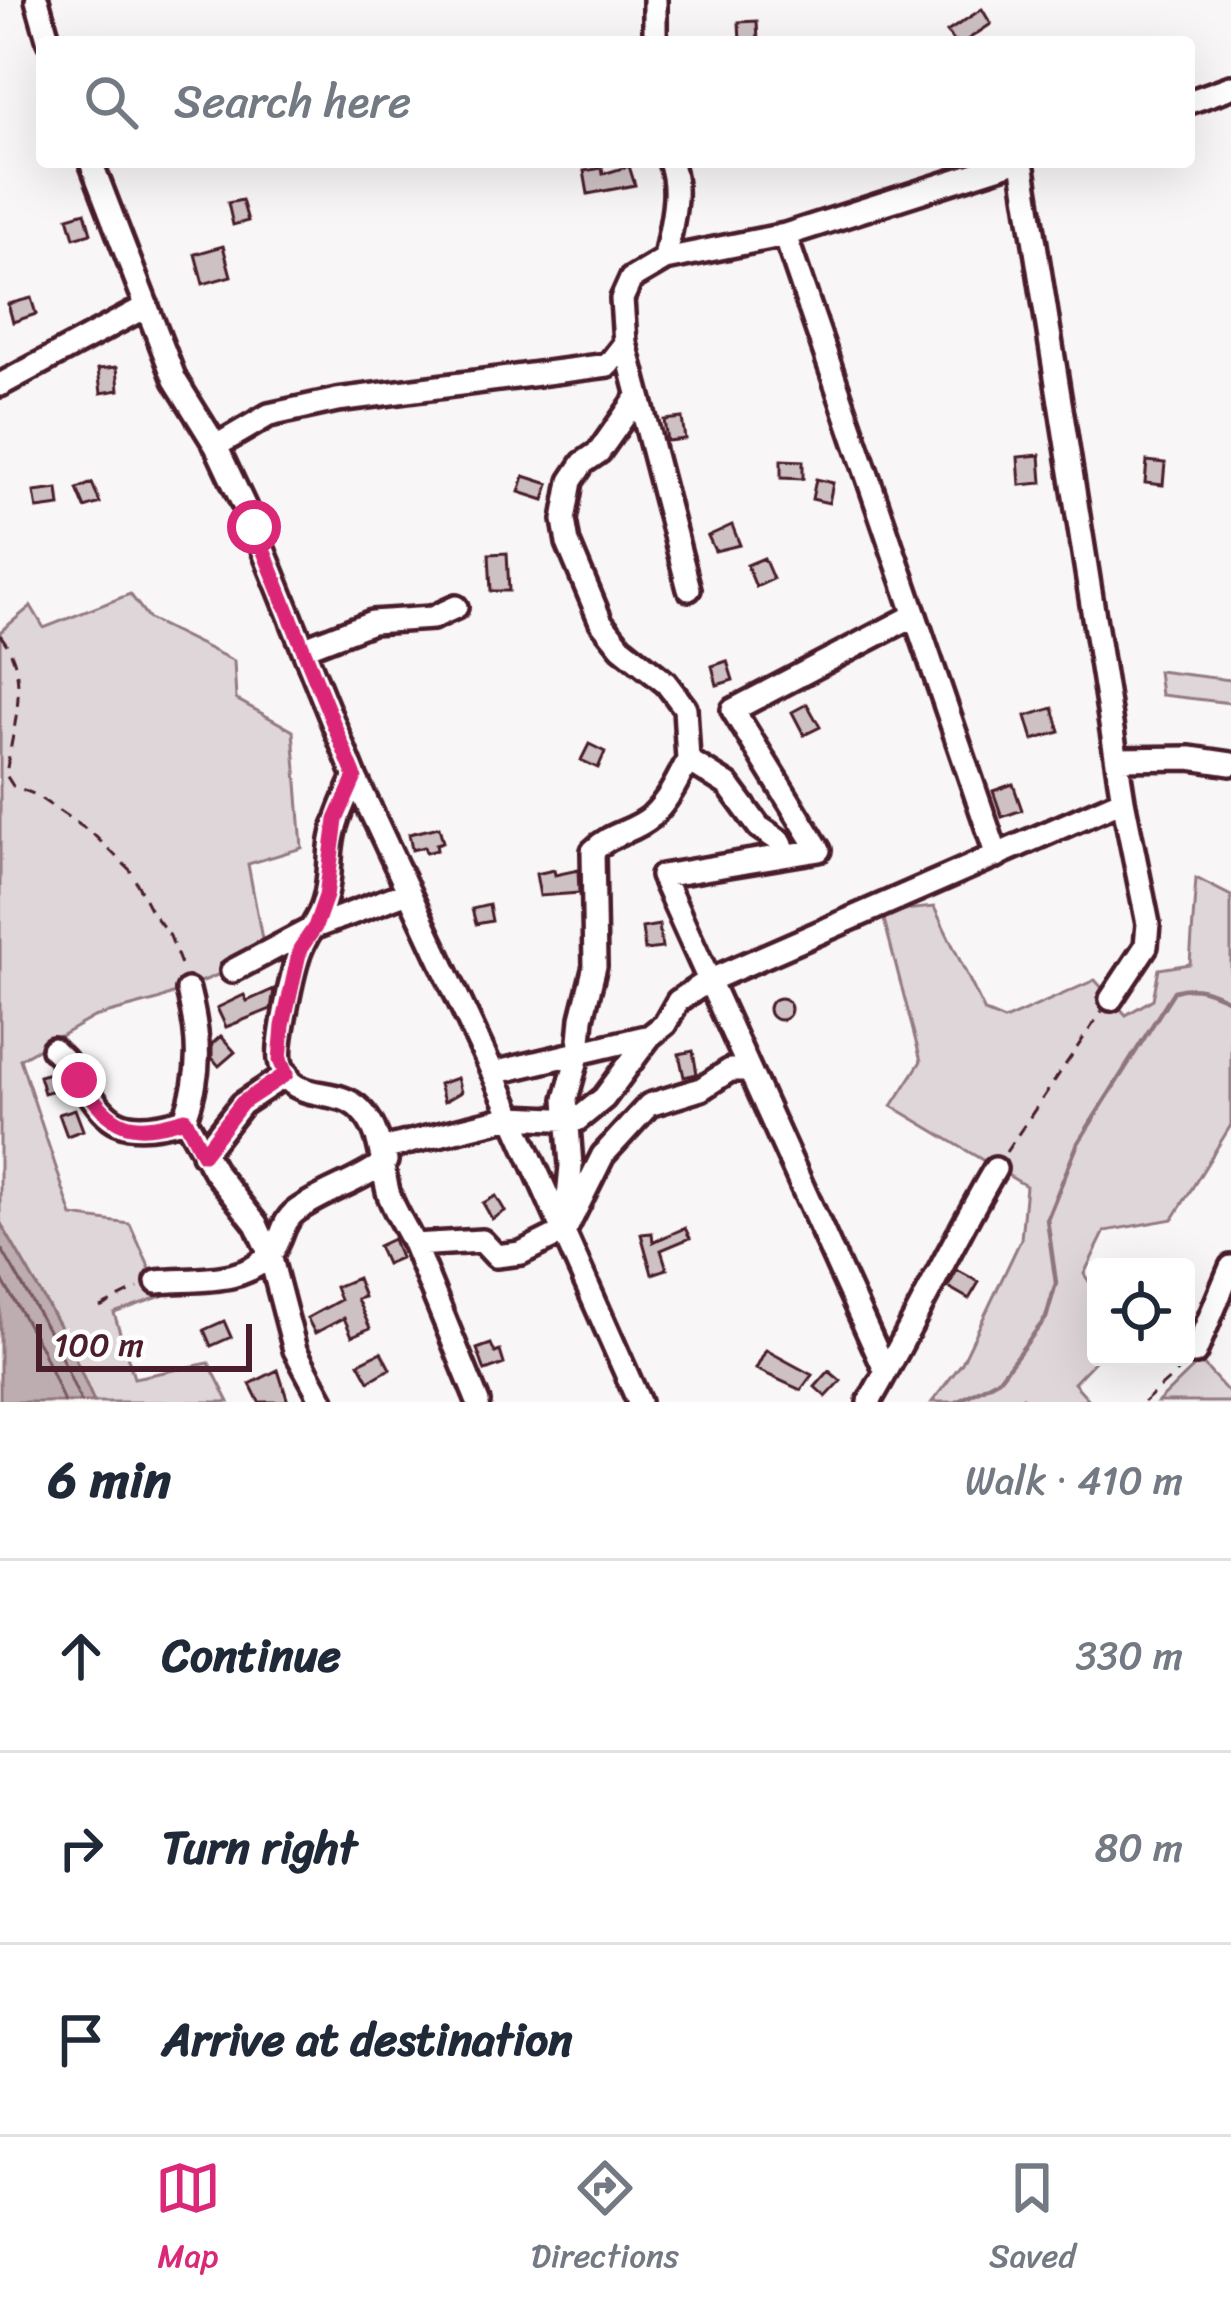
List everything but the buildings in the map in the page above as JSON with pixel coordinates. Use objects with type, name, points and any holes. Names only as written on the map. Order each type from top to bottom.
[{"type":"street","points":[[37,0],[48,36]]},
{"type":"street","points":[[655,0],[655,36]]},
{"type":"street","points":[[1195,100],[1231,87]]},
{"type":"street","points":[[93,168],[176,380],[216,446],[305,648],[355,777],[639,1402]]},
{"type":"street","points":[[665,259],[676,177],[672,168]]},
{"type":"street","points":[[689,589],[625,343],[622,298],[631,278],[665,259],[785,235],[999,168]]},
{"type":"street","points":[[1019,168],[1123,800],[1148,923],[1146,946],[1111,999]]},
{"type":"street","points":[[785,235],[998,856]]},
{"type":"street","points":[[0,386],[147,306]]},
{"type":"street","points":[[216,446],[269,415],[337,400],[608,365],[625,343]]},
{"type":"street","points":[[565,1231],[571,1166],[566,1099],[595,966],[592,851],[608,836],[649,818],[670,795],[688,760],[685,708],[666,683],[620,647],[602,622],[568,543],[564,520],[571,482],[637,398]]},
{"type":"street","points":[[305,648],[373,622],[432,618],[456,607]]},
{"type":"street","points":[[886,1372],[662,876],[819,850],[733,710],[913,616]]},
{"type":"street","points":[[1117,759],[1190,758],[1231,764]]},
{"type":"street","points":[[688,760],[728,785],[759,827],[781,842],[786,855]]},
{"type":"street","points":[[355,777],[336,820],[326,896],[315,927],[300,949],[280,1060],[295,1088],[336,1096],[357,1106],[384,1155],[388,1192],[478,1402]]},
{"type":"street","points":[[158,1282],[222,1279],[270,1255],[296,1211],[356,1182],[384,1155],[511,1118],[577,1120],[604,1098],[650,1036],[665,1024],[678,1001],[708,980],[1123,800]]},
{"type":"street","points":[[232,971],[315,927],[408,892]]},
{"type":"street","points":[[188,990],[200,1053],[199,1076],[185,1119],[203,1154],[256,1224],[270,1255],[295,1349],[323,1402]]},
{"type":"street","points":[[493,1073],[650,1036]]},
{"type":"street","points":[[53,1049],[69,1063],[102,1112],[121,1124],[147,1130],[185,1119]]},
{"type":"street","points":[[604,1098],[649,1105],[701,1089],[730,1070],[748,1070]]},
{"type":"street","points":[[203,1154],[242,1103],[286,1074]]},
{"type":"street","points":[[414,1245],[482,1241],[496,1256],[521,1253],[565,1231],[603,1155],[649,1105]]},
{"type":"street","points":[[869,1402],[917,1318],[948,1248],[995,1169]]},
{"type":"street","points":[[1195,1353],[1231,1267]]},
{"type":"path","points":[[0,635],[16,665],[19,688],[6,775],[13,786],[34,794],[93,834],[130,870],[170,936],[188,990]]},
{"type":"path","points":[[995,1169],[1111,999]]},
{"type":"path","points":[[100,1307],[158,1282]]},
{"type":"path","points":[[1144,1402],[1181,1366]]},
{"type":"shaded area","points":[[130,594],[149,619],[234,661],[236,699],[293,731],[302,848],[248,864],[265,955],[158,1000],[94,1017],[20,1059],[72,1216],[130,1224],[162,1296],[114,1313],[134,1378],[209,1363],[229,1402],[94,1402],[65,1336],[0,1222],[0,632],[31,606],[44,628]]},
{"type":"shaded area","points":[[1158,671],[1231,680],[1231,703],[1161,695]]},
{"type":"shaded area","points":[[1196,878],[1231,896],[1231,1125],[1173,1219],[1105,1231],[1092,1258],[1087,1258],[1090,1366],[1074,1383],[1091,1402],[1027,1402],[1023,1397],[1015,1402],[932,1402],[962,1363],[1021,1239],[1026,1186],[892,1106],[921,1061],[882,912],[934,907],[985,1012],[1004,1020],[1095,980],[1126,1015],[1153,999],[1159,969],[1190,964]]},
{"type":"shaded area","points":[[1200,1361],[1231,1395],[1231,1402],[1158,1402],[1195,1366]]},
{"type":"water","points":[[0,1222],[65,1336],[94,1402],[0,1402]]},
{"type":"waterway","points":[[957,1402],[999,1379],[1046,1318],[1056,1283],[1047,1219],[1078,1143],[1174,991],[1203,990],[1231,1001]]},
{"type":"route","points":[[79,1080],[102,1112],[121,1124],[147,1130],[185,1119],[203,1154],[242,1103],[286,1074],[280,1060],[283,1026],[300,949],[315,927],[326,896],[336,820],[355,777],[254,527]]}]
